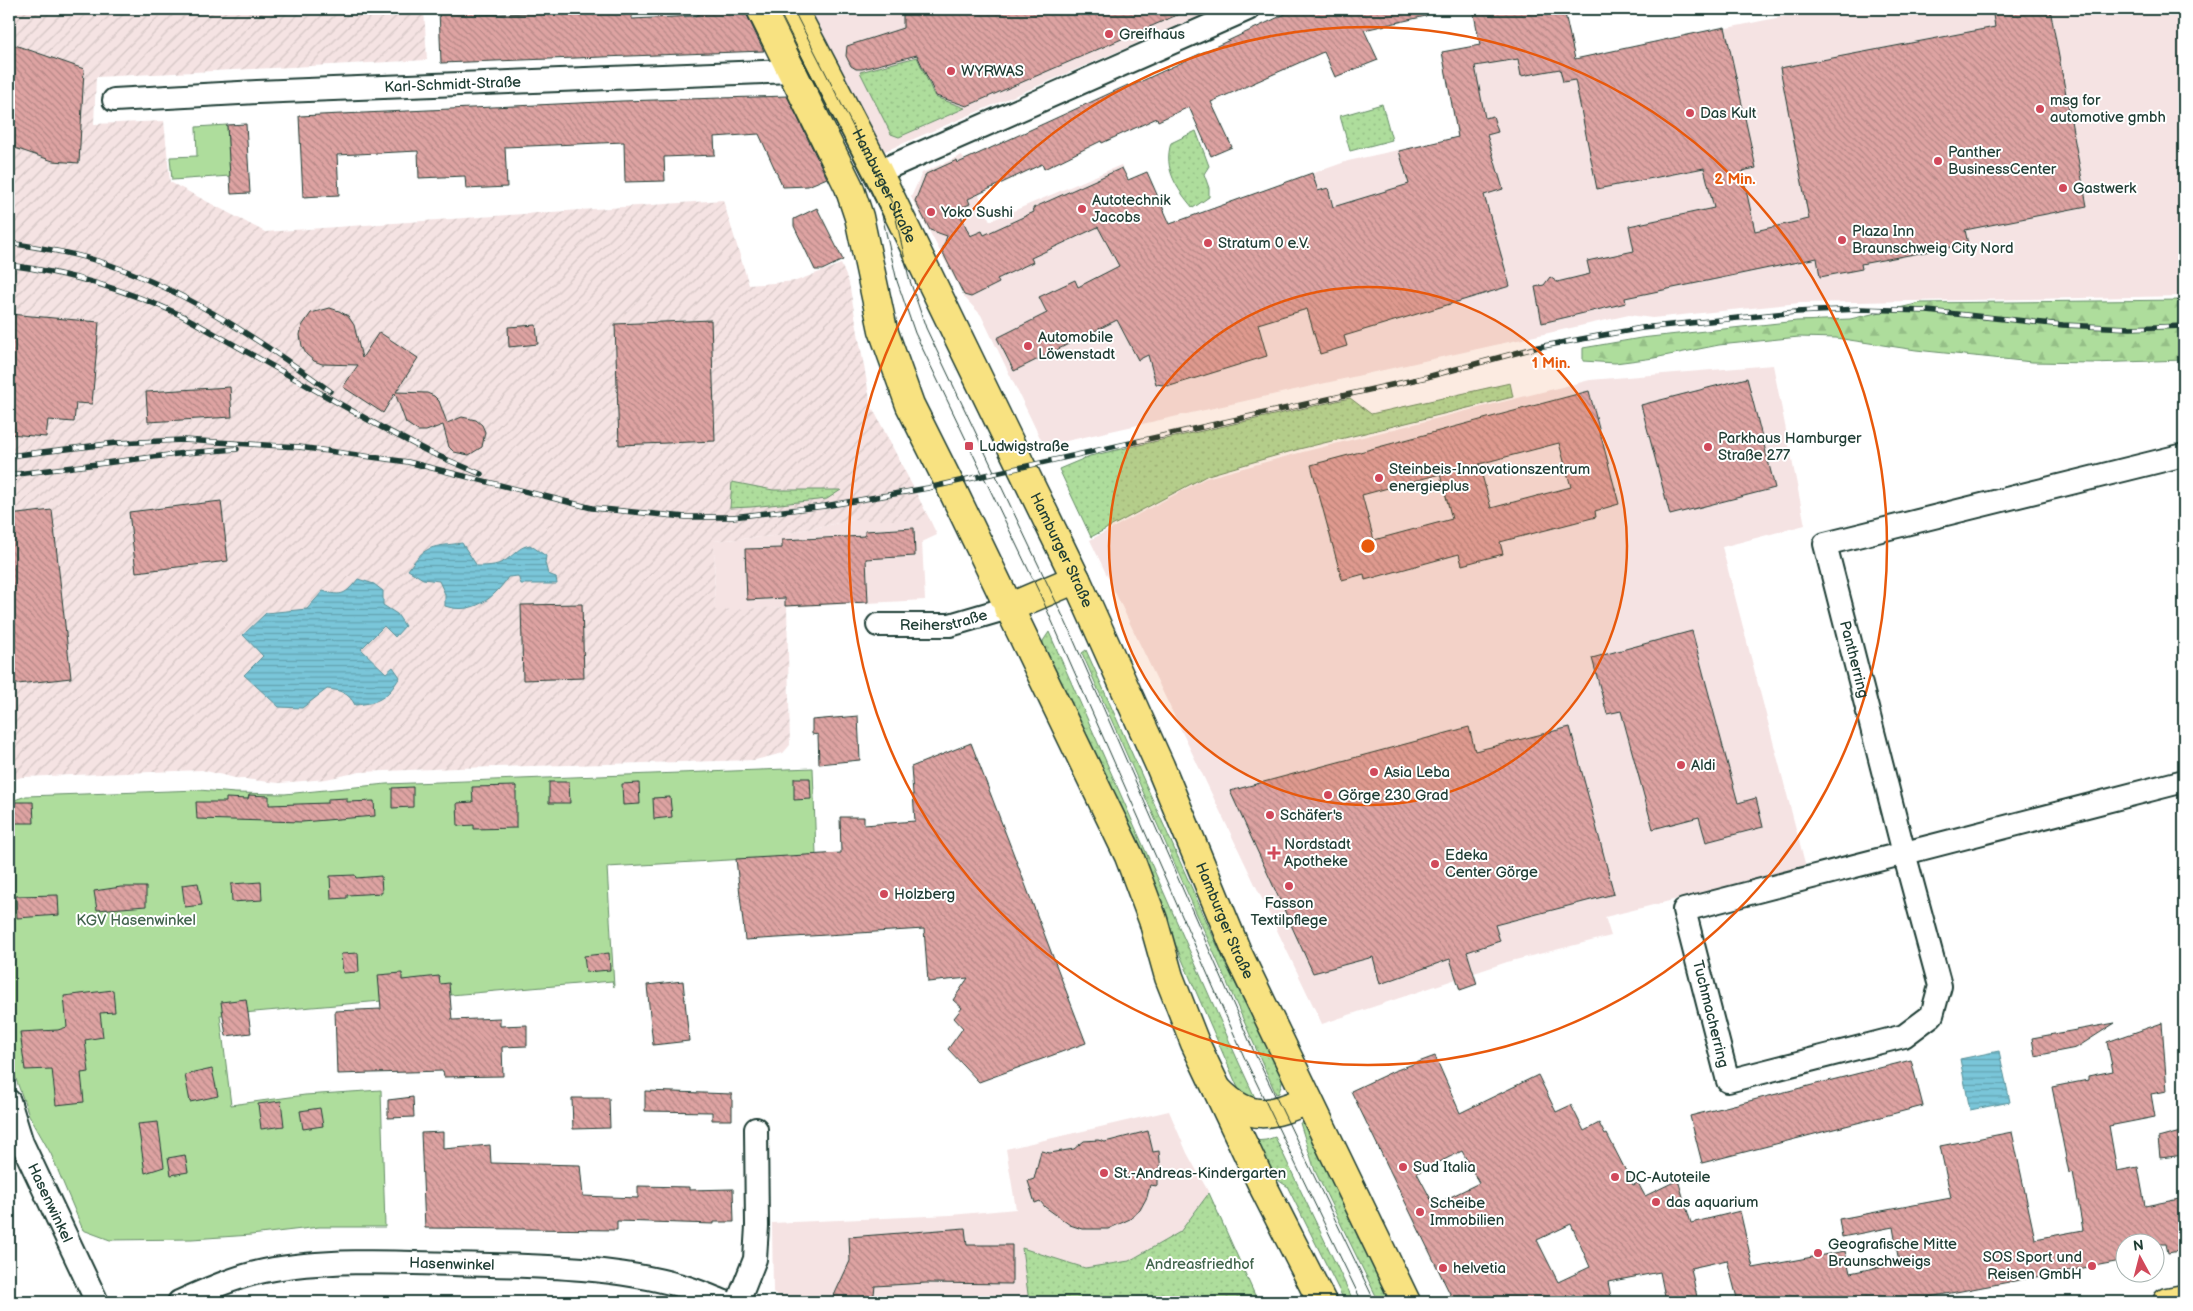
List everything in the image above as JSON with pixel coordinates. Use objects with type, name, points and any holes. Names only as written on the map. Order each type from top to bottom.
[{"type":"main road","name":"Hamburger Straße","points":[[761,9],[849,187],[859,217],[883,330],[910,405],[950,483],[1008,608],[1129,856],[1153,920],[1169,977],[1195,1043],[1265,1190],[1322,1302]]},
{"type":"main road","name":"Hamburger Straße","points":[[793,9],[878,172],[1076,579],[1160,766],[1237,952],[1406,1302]]},
{"type":"main road","points":[[1008,608],[1076,579]]},
{"type":"main road","name":"Hamburger Straße","points":[[1216,1088],[1239,1108],[1252,1114],[1282,1111],[1308,1100]]},
{"type":"main road","points":[[2168,1302],[2184,1299]]},
{"type":"street","points":[[878,172],[1248,9]]},
{"type":"street","name":"Karl-Schmidt-Straße","points":[[114,100],[257,92],[790,71]]},
{"type":"street","name":"Pantherring","points":[[1904,853],[1825,544],[2184,455]]},
{"type":"street","name":"Reiherstraße","points":[[878,625],[950,625],[1008,608]]},
{"type":"street","points":[[1904,853],[2184,781]]},
{"type":"street","name":"Tuchmacherring","points":[[1904,853],[1940,986],[1932,1015],[1904,1036],[1728,1081],[1684,910],[1904,853]]},
{"type":"street","name":"Hasenwinkel","points":[[9,1101],[22,1142],[97,1302]]},
{"type":"street","points":[[738,1302],[755,1259],[757,1226],[756,1130]]},
{"type":"street","name":"Hasenwinkel","points":[[179,1302],[208,1289],[264,1271],[310,1266],[386,1262],[548,1266],[619,1272],[683,1286],[724,1302]]},
{"type":"shaded area","points":[[9,9],[424,9],[427,60],[96,77],[94,124],[164,121],[170,182],[265,232],[723,200],[749,285],[796,281],[841,264],[849,283],[871,405],[930,520],[854,520],[773,536],[714,541],[715,610],[787,607],[790,745],[783,753],[755,760],[360,772],[326,779],[279,783],[235,778],[202,770],[22,777],[9,781]]},
{"type":"shaded area","points":[[806,9],[1217,9],[876,155]]},
{"type":"shaded area","points":[[1820,9],[2184,9],[2184,296],[1800,303],[1652,318],[1629,315],[1044,446],[981,315],[965,298],[911,197],[922,173],[962,155],[990,221],[1121,165],[1128,180],[1165,226],[1348,161],[1457,137],[1442,52],[1552,32],[1551,23],[1567,20],[1575,59]]},
{"type":"shaded area","points":[[1773,365],[1805,525],[1722,547],[1806,867],[1605,917],[1611,936],[1507,962],[1322,1024],[1090,540],[1206,478],[1299,453],[1590,380]]},
{"type":"shaded area","points":[[854,520],[930,520],[937,535],[922,542],[925,600],[715,611],[714,541],[773,536]]},
{"type":"shaded area","points":[[1169,1111],[1187,1153],[1209,1193],[1180,1232],[1129,1261],[1085,1268],[1022,1248],[1029,1302],[787,1302],[773,1292],[772,1223],[951,1215],[1016,1209],[1006,1149]]},
{"type":"green space","points":[[917,57],[935,97],[965,108],[899,137],[891,134],[860,72]]},
{"type":"green space","points":[[1382,104],[1392,140],[1350,151],[1340,116]]},
{"type":"green space","points":[[227,125],[230,176],[172,180],[170,157],[197,156],[196,127]]},
{"type":"green space","points":[[1196,131],[1209,166],[1204,174],[1209,188],[1209,197],[1193,208],[1173,178],[1170,170],[1169,152],[1171,143]]},
{"type":"green space","points":[[2184,300],[2184,360],[2092,363],[2032,362],[1916,350],[1836,338],[1799,337],[1719,345],[1654,358],[1615,363],[1583,361],[1583,348],[1641,338],[1797,321],[1850,319],[1921,303]]},
{"type":"green space","points":[[1510,383],[1513,397],[1299,449],[1208,475],[1091,537],[1059,469],[1090,456],[1350,398],[1371,414]]},
{"type":"green space","points":[[732,482],[773,490],[841,490],[827,499],[730,508]]},
{"type":"green space","points":[[1049,632],[1257,1102],[1244,1096],[1238,1088],[1133,847],[1041,656],[1043,641]]},
{"type":"green space","points":[[1086,650],[1225,963],[1283,1078],[1279,1093],[1276,1094],[1082,653]]},
{"type":"green space","name":"KGV Hasenwinkel","points":[[813,768],[816,855],[607,867],[614,987],[612,981],[220,1015],[231,1105],[305,1095],[381,1090],[385,1227],[319,1227],[251,1235],[192,1239],[110,1240],[83,1230],[51,1154],[29,1115],[13,1071],[9,1046],[9,802],[26,796],[199,790],[285,794],[386,784]]},
{"type":"green space","points":[[1304,1122],[1392,1302],[1379,1302],[1315,1171],[1300,1123]]},
{"type":"green space","points":[[1275,1137],[1354,1302],[1345,1302],[1287,1186],[1270,1172],[1254,1141]]},
{"type":"green space","name":"Andreasfriedhof","points":[[1209,1193],[1258,1302],[1029,1302],[1022,1248],[1085,1268],[1129,1261],[1180,1232]]},
{"type":"water","points":[[462,543],[477,566],[498,564],[521,548],[530,545],[546,556],[545,563],[548,574],[556,577],[557,584],[521,584],[518,576],[508,577],[489,598],[473,607],[455,608],[445,606],[445,594],[439,581],[423,579],[408,570],[420,555],[431,548]]},
{"type":"water","points":[[358,579],[374,584],[383,591],[383,605],[397,614],[405,626],[395,637],[384,626],[361,649],[386,673],[393,667],[400,677],[386,695],[370,703],[355,705],[344,693],[327,689],[302,708],[279,707],[244,675],[263,656],[243,635],[266,613],[307,609],[323,591],[335,594],[343,593]]},
{"type":"water","points":[[1999,1051],[2010,1102],[1970,1110],[1960,1059]]},
{"type":"building","points":[[439,9],[476,9],[476,15],[632,9],[632,19],[695,16],[710,9],[744,9],[764,51],[441,63]]},
{"type":"building","points":[[903,9],[1191,9],[967,106],[936,96],[917,55],[862,69],[856,69],[851,66],[846,56],[847,46],[903,28]]},
{"type":"building","points":[[1296,9],[1426,9],[1426,16],[1364,30],[1378,60],[1335,77],[1324,52],[1211,102],[1232,147],[1211,156],[1189,107],[1158,121],[1157,118],[1102,143],[1101,141],[1044,169],[1042,164],[968,199],[970,204],[958,209],[970,236],[982,231],[984,235],[1034,212],[1033,208],[1122,168],[1128,180],[1147,172],[1170,224],[1312,173],[1318,191],[1328,188],[1333,207],[1409,184],[1399,151],[1458,137],[1442,52],[1480,45],[1473,9],[1564,9],[1575,59],[1725,27],[1756,168],[1742,171],[1755,231],[1809,219],[1780,68],[1995,27],[1992,9],[2050,9],[2087,206],[1965,230],[1968,244],[1861,264],[1862,269],[1820,277],[1817,258],[1625,298],[1626,303],[1542,323],[1535,287],[1544,285],[1550,277],[1557,282],[1590,274],[1587,261],[1634,251],[1629,226],[1714,208],[1704,168],[1597,189],[1575,80],[1563,82],[1560,69],[1521,76],[1518,59],[1475,66],[1485,118],[1493,116],[1498,132],[1487,135],[1503,189],[1484,195],[1510,286],[1344,336],[1347,346],[1320,354],[1307,309],[1258,324],[1267,356],[1170,386],[1156,384],[1148,355],[1138,360],[1117,320],[1014,371],[997,338],[1047,313],[1039,297],[1075,280],[1078,287],[1119,266],[1098,227],[1031,258],[1033,262],[997,279],[999,283],[971,297],[964,295],[942,251],[947,236],[930,230],[915,201],[926,174],[957,160],[958,163],[1128,85],[1129,87]]},
{"type":"building","points":[[9,43],[84,69],[79,163],[53,161],[9,146]]},
{"type":"building","points":[[787,96],[827,178],[808,186],[783,187],[759,134],[714,137],[715,155],[664,157],[665,181],[625,182],[624,142],[505,147],[507,187],[466,189],[465,176],[419,178],[418,151],[337,155],[339,195],[303,197],[299,116],[622,101]]},
{"type":"building","points":[[246,124],[250,193],[231,194],[227,125]]},
{"type":"building","points":[[817,208],[843,260],[822,270],[815,270],[794,226],[794,219]]},
{"type":"building","points":[[330,308],[348,316],[354,325],[362,358],[379,332],[418,358],[396,392],[427,393],[434,396],[439,401],[447,423],[462,417],[476,420],[482,425],[485,432],[482,447],[469,455],[454,452],[449,447],[443,425],[426,431],[418,431],[406,423],[395,393],[383,413],[343,387],[358,365],[322,364],[314,361],[306,354],[300,335],[302,326],[311,313]]},
{"type":"building","points":[[9,314],[99,322],[92,404],[76,403],[74,422],[48,420],[46,437],[9,434]]},
{"type":"building","points":[[711,320],[715,441],[619,445],[615,324]]},
{"type":"building","points":[[536,325],[538,344],[509,347],[508,327]]},
{"type":"building","name":"Parkhaus Hamburger Straße 277","points":[[1747,378],[1775,488],[1670,515],[1641,405]]},
{"type":"building","points":[[230,387],[232,417],[148,422],[146,392]]},
{"type":"building","points":[[1589,391],[1619,504],[1595,511],[1596,517],[1500,542],[1503,554],[1462,565],[1459,554],[1365,580],[1364,574],[1342,580],[1311,465]],"holes":[[[1559,443],[1571,487],[1491,508],[1479,464]],[[1440,474],[1452,519],[1374,540],[1362,495]]]},
{"type":"building","points":[[221,501],[228,561],[136,572],[129,512]]},
{"type":"building","points":[[52,510],[71,678],[9,685],[9,515]]},
{"type":"building","points":[[914,528],[915,556],[866,559],[868,602],[785,606],[785,598],[747,600],[745,549],[782,548],[782,540],[865,536],[865,531]]},
{"type":"building","points":[[582,604],[584,678],[523,680],[521,605]]},
{"type":"building","name":"Aldi","points":[[1692,631],[1738,803],[1756,798],[1763,827],[1706,842],[1699,817],[1653,829],[1621,711],[1607,714],[1592,658]]},
{"type":"building","points":[[858,716],[860,760],[819,764],[818,735],[812,734],[812,720]]},
{"type":"building","name":"Edeka Center Görge","points":[[1469,727],[1475,751],[1570,727],[1614,894],[1495,925],[1500,941],[1467,952],[1477,984],[1460,990],[1450,959],[1380,984],[1373,957],[1313,973],[1230,791]]},
{"type":"building","name":"Holzberg","points":[[971,743],[1086,1043],[979,1082],[948,1049],[963,1028],[954,1018],[962,1008],[953,1000],[968,978],[928,982],[924,929],[745,940],[736,859],[841,853],[840,817],[864,817],[864,825],[915,821],[911,767]]},
{"type":"building","points":[[794,778],[810,778],[811,799],[794,800]]},
{"type":"building","points":[[549,782],[569,782],[570,803],[549,803]]},
{"type":"building","points":[[639,783],[640,804],[623,805],[622,784]]},
{"type":"building","points":[[516,786],[516,828],[474,829],[474,825],[458,826],[457,803],[473,802],[472,787]]},
{"type":"building","points":[[413,787],[413,807],[392,808],[392,788]]},
{"type":"building","points":[[249,795],[269,796],[269,805],[328,803],[328,799],[347,798],[347,802],[374,801],[375,816],[302,822],[197,819],[196,802],[226,802],[226,798],[248,799]]},
{"type":"building","points":[[670,797],[672,817],[654,819],[653,798]]},
{"type":"building","points":[[13,802],[33,802],[34,823],[13,823]]},
{"type":"building","points":[[355,875],[356,878],[381,876],[382,893],[347,895],[347,898],[331,899],[330,876]]},
{"type":"building","points":[[261,882],[262,900],[232,902],[231,884]]},
{"type":"building","points":[[198,883],[202,905],[185,907],[182,885]]},
{"type":"building","points":[[121,887],[146,887],[146,906],[97,910],[94,891]]},
{"type":"building","points":[[58,895],[59,915],[17,918],[16,896]]},
{"type":"building","points":[[358,953],[359,972],[343,973],[341,954]]},
{"type":"building","points":[[609,953],[610,970],[586,972],[584,956]]},
{"type":"building","points":[[402,973],[402,980],[439,976],[440,984],[449,983],[452,1020],[500,1018],[500,1026],[527,1025],[527,1046],[502,1047],[503,1076],[444,1077],[443,1071],[337,1074],[335,1011],[381,1009],[378,975]]},
{"type":"building","points":[[683,981],[689,1041],[653,1045],[647,985]]},
{"type":"building","points":[[113,990],[115,1012],[100,1013],[103,1037],[85,1040],[89,1072],[81,1073],[84,1102],[56,1105],[52,1069],[25,1070],[20,1032],[58,1030],[67,1027],[64,996]]},
{"type":"building","points":[[246,999],[251,1033],[226,1036],[221,1002]]},
{"type":"building","points":[[2115,1023],[2076,1048],[2035,1056],[2032,1038]]},
{"type":"building","points":[[2162,1023],[2167,1091],[2151,1094],[2155,1117],[2109,1126],[2117,1171],[2138,1167],[2145,1206],[2184,1198],[2184,1250],[2168,1253],[2166,1234],[2116,1234],[2116,1262],[1903,1302],[1738,1302],[1727,1260],[1691,1268],[1698,1302],[1666,1302],[1660,1272],[1608,1282],[1612,1302],[1576,1302],[1574,1294],[1557,1302],[1454,1302],[1351,1091],[1394,1071],[1435,1056],[1460,1113],[1538,1075],[1556,1112],[1571,1105],[1584,1131],[1599,1123],[1605,1135],[1607,1134],[1633,1185],[1638,1183],[1645,1196],[1678,1180],[1691,1223],[1740,1211],[1753,1268],[1845,1251],[1850,1273],[1899,1263],[1893,1227],[1842,1237],[1839,1219],[1951,1198],[1940,1146],[2012,1132],[2035,1239],[2083,1230],[2073,1172],[2069,1173],[2052,1087],[2088,1080],[2088,1076],[2113,1071],[2107,1042]],"holes":[[[1462,1151],[1479,1183],[1434,1205],[1417,1173]],[[1571,1224],[1590,1267],[1558,1282],[1537,1240]]]},
{"type":"building","points":[[1911,1060],[1923,1106],[1702,1163],[1690,1116]]},
{"type":"building","points":[[212,1069],[218,1096],[190,1102],[185,1075]]},
{"type":"building","points":[[645,1091],[732,1094],[732,1120],[712,1120],[712,1112],[645,1111]]},
{"type":"building","points":[[413,1097],[414,1117],[388,1118],[388,1100]]},
{"type":"building","points":[[572,1098],[609,1098],[610,1128],[573,1129]]},
{"type":"building","points":[[281,1101],[284,1126],[261,1129],[258,1104]]},
{"type":"building","points":[[320,1108],[323,1126],[303,1129],[300,1111]]},
{"type":"building","points":[[158,1122],[164,1167],[145,1173],[138,1124]]},
{"type":"building","points":[[1148,1131],[1153,1152],[1159,1151],[1161,1171],[1157,1171],[1157,1186],[1150,1185],[1147,1197],[1140,1210],[1130,1219],[1108,1229],[1082,1229],[1070,1225],[1045,1207],[1040,1201],[1035,1203],[1028,1181],[1034,1179],[1041,1151],[1050,1153],[1074,1149],[1084,1141],[1098,1140],[1105,1142]]},
{"type":"building","points":[[2184,1131],[2184,1155],[2160,1158],[2158,1138]]},
{"type":"building","points":[[443,1132],[443,1149],[490,1145],[491,1163],[580,1165],[583,1196],[638,1198],[638,1186],[689,1187],[689,1190],[733,1189],[734,1222],[714,1222],[714,1224],[617,1221],[617,1230],[425,1228],[421,1133]]},
{"type":"building","points":[[185,1155],[188,1172],[171,1175],[168,1158]]},
{"type":"building","points":[[965,1228],[967,1245],[1012,1245],[1012,1284],[926,1283],[875,1286],[873,1302],[831,1302],[850,1261],[849,1237]]},
{"type":"tram line","points":[[778,9],[882,215],[897,281],[915,333],[1040,594],[1245,1059],[1362,1302]]},
{"type":"tram line","points":[[793,9],[893,205],[909,278],[926,328],[1067,625],[1255,1054],[1375,1302]]},
{"type":"railway","points":[[9,243],[88,258],[142,277],[171,290],[252,337],[330,391]]},
{"type":"railway","points":[[9,265],[32,268],[98,284],[141,298],[183,316],[381,427],[429,452],[481,474]]},
{"type":"railway","points":[[9,456],[116,443],[183,440],[299,447],[408,462],[592,508],[686,517],[733,517],[825,506],[928,488],[1427,377],[1538,347],[1642,328],[1796,312],[1860,309],[1927,311],[2063,325],[2130,328],[2184,326]]},
{"type":"railway","points":[[9,475],[185,453],[237,449]]},
{"type":"place","name":"Greifhaus","points":[[1109,34]]},
{"type":"place","name":"WYRWAS","points":[[951,71]]},
{"type":"place","name":"msg for automotive gmbh","points":[[2040,109]]},
{"type":"place","name":"Das Kult","points":[[1690,113]]},
{"type":"place","name":"Panther BusinessCenter","points":[[1938,161]]},
{"type":"place","name":"Gastwerk","points":[[2063,188]]},
{"type":"place","name":"Autotechnik Jacobs","points":[[1082,209]]},
{"type":"place","name":"Yoko Sushi","points":[[931,212]]},
{"type":"place","name":"Plaza Inn Braunschweig City Nord","points":[[1842,240]]},
{"type":"place","name":"Stratum 0 e.V.","points":[[1208,243]]},
{"type":"place","name":"Automobile Löwenstadt","points":[[1028,346]]},
{"type":"place","name":"Ludwigstraße","points":[[969,446]]},
{"type":"place","name":"Parkhaus Hamburger Straße 277","points":[[1708,447]]},
{"type":"place","name":"Steinbeis-Innovationszentrum energieplus","points":[[1379,478]]},
{"type":"place","name":"Aldi","points":[[1681,765]]},
{"type":"place","name":"Asia Leba","points":[[1374,772]]},
{"type":"place","name":"Görge 230 Grad","points":[[1328,795]]},
{"type":"place","name":"Schäfer's","points":[[1270,815]]},
{"type":"place","name":"Nordstadt Apotheke","points":[[1274,853]]},
{"type":"place","name":"Edeka Center Görge","points":[[1435,864]]},
{"type":"place","name":"Fasson Textilpflege","points":[[1289,886]]},
{"type":"place","name":"Holzberg","points":[[884,894]]},
{"type":"place","name":"Sud Italia","points":[[1403,1167]]},
{"type":"place","name":"St.-Andreas-Kindergarten","points":[[1104,1173]]},
{"type":"place","name":"DC-Autoteile","points":[[1615,1177]]},
{"type":"place","name":"das aquarium","points":[[1656,1202]]},
{"type":"place","name":"Scheibe Immobilien","points":[[1420,1212]]},
{"type":"place","name":"Geografische Mitte Braunschweigs","points":[[1818,1253]]},
{"type":"place","name":"SOS Sport und Reisen GmbH","points":[[2092,1266]]},
{"type":"place","name":"helvetia","points":[[1443,1268]]}]
